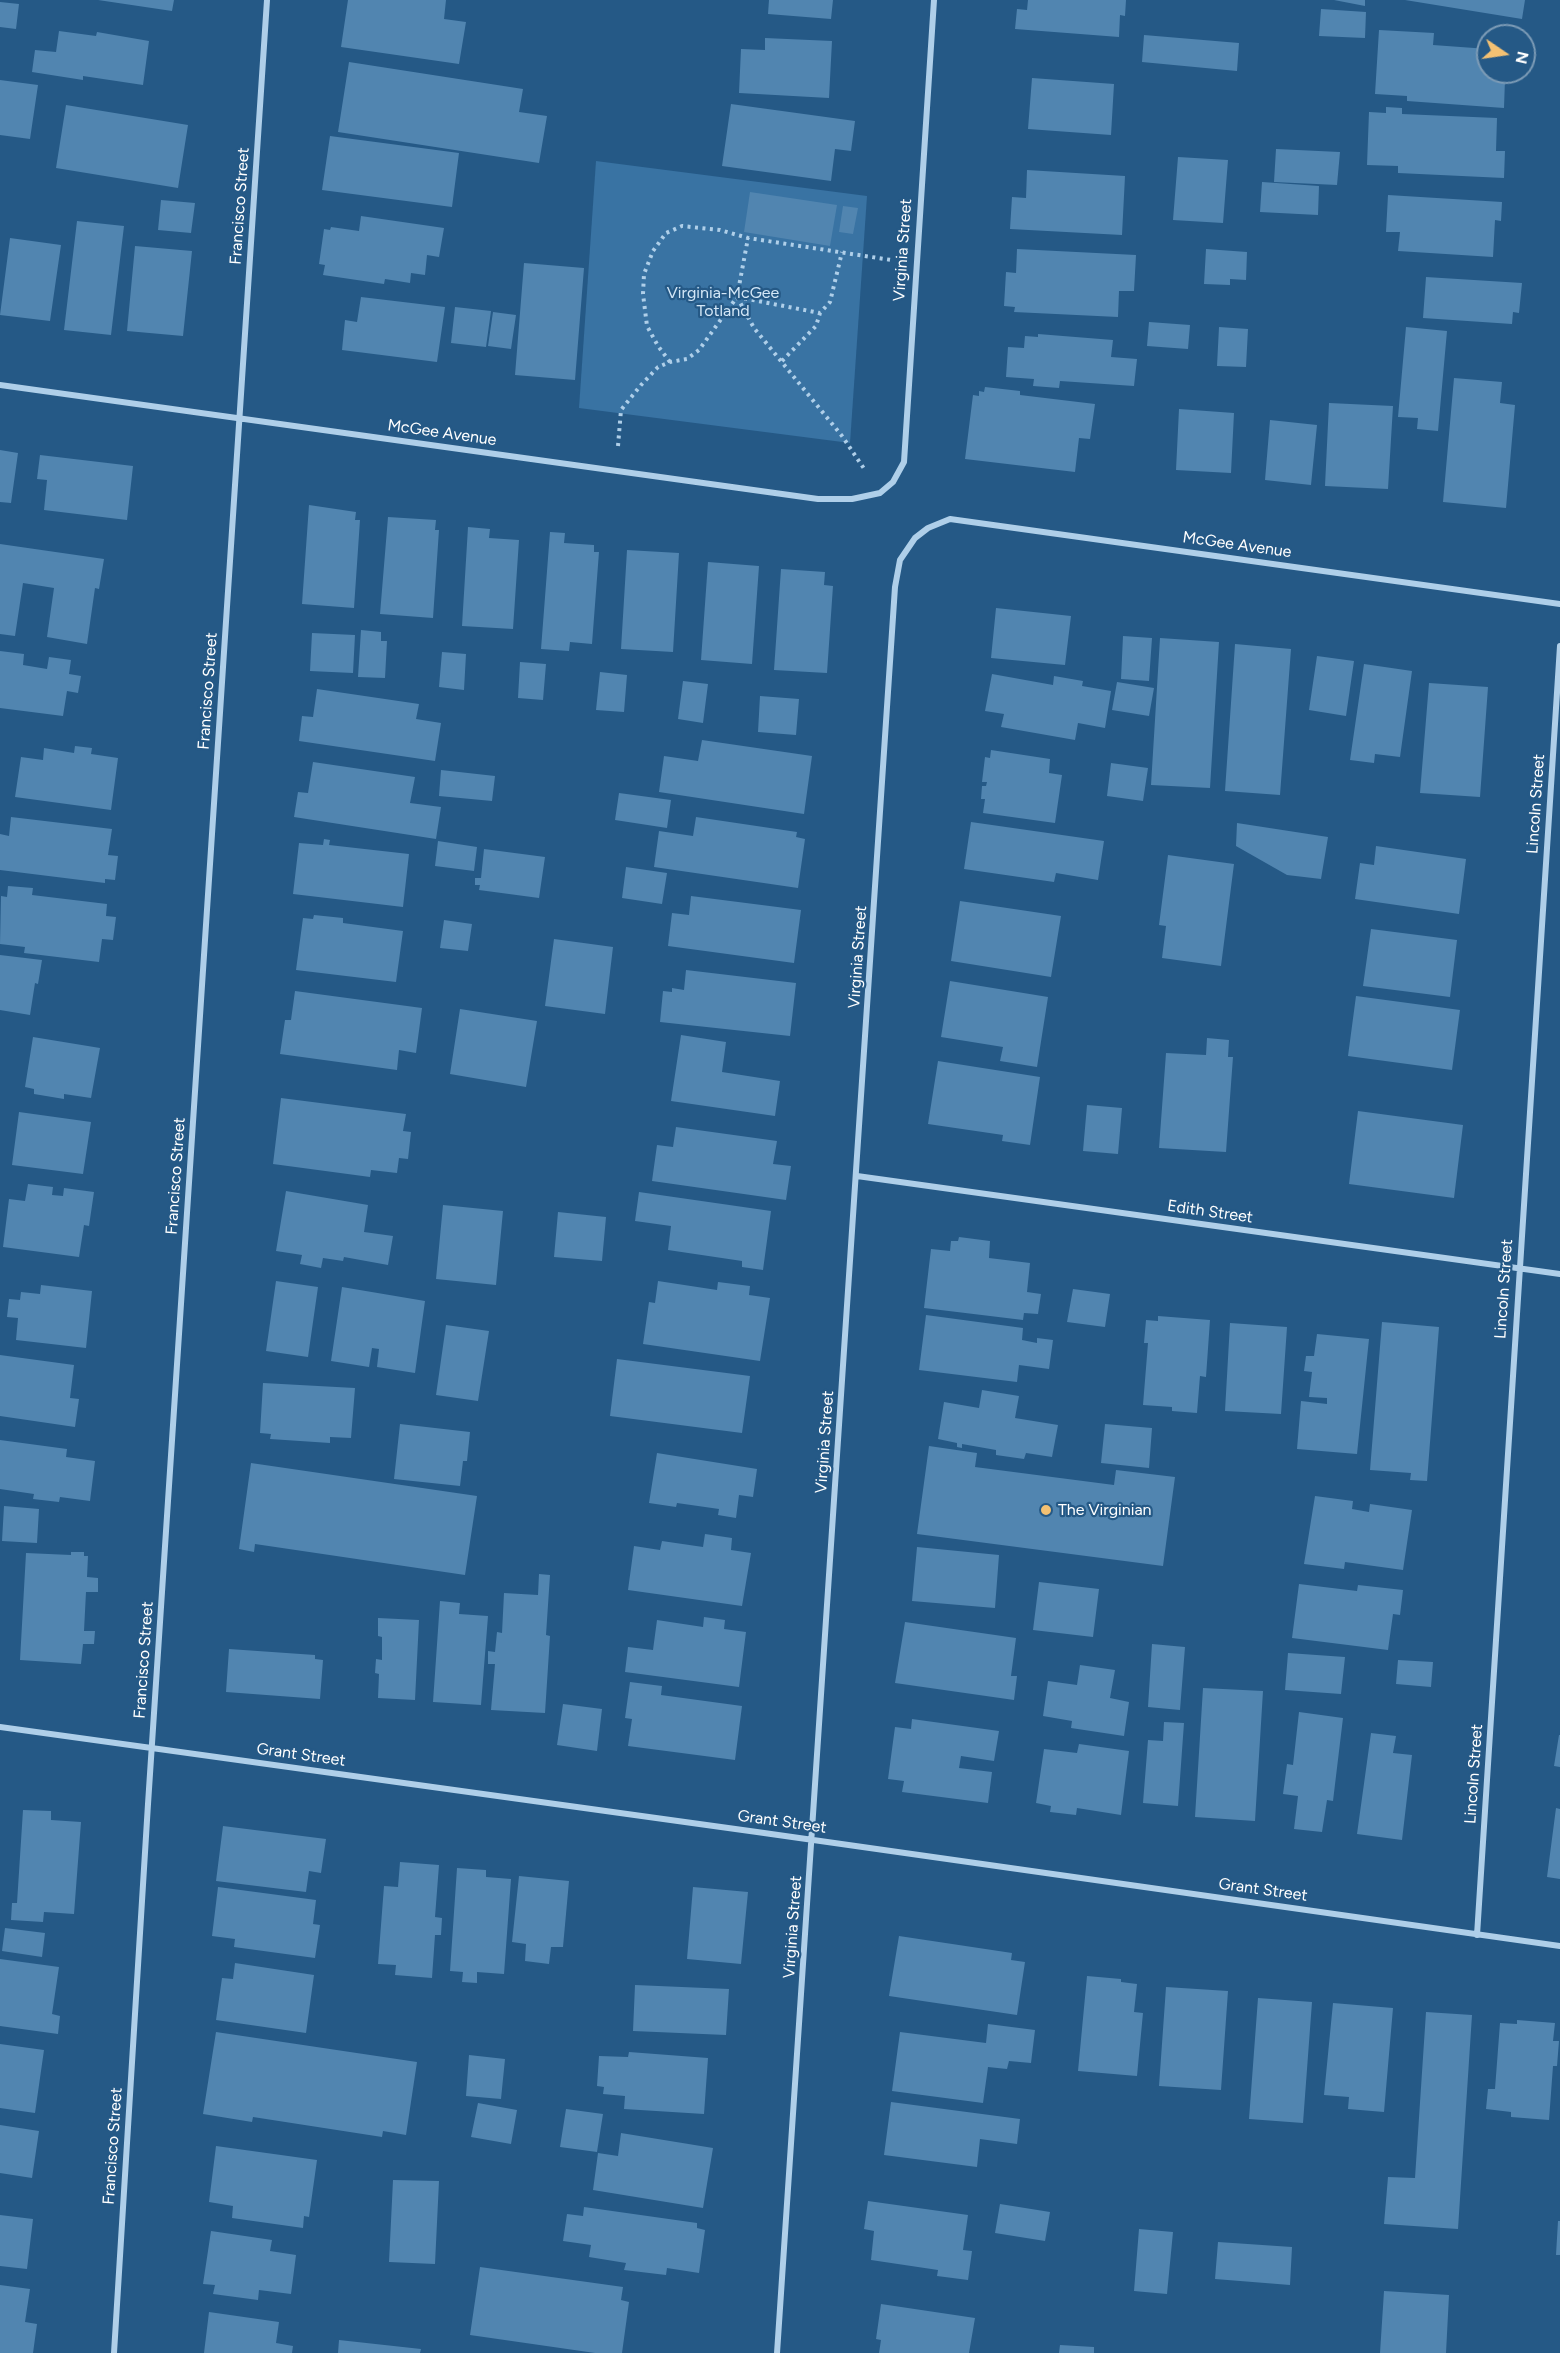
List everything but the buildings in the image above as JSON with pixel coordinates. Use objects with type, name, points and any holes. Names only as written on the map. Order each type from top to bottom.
[{"type":"street","name":"Francisco Street","points":[[114,2353],[267,0]]},
{"type":"street","name":"Virginia Street","points":[[880,493],[893,482],[904,462],[934,0]]},
{"type":"street","name":"McGee Avenue","points":[[0,386],[818,499],[852,500],[880,493]]},
{"type":"street","name":"McGee Avenue","points":[[915,538],[928,528],[950,519],[1560,604]]},
{"type":"street","name":"Virginia Street","points":[[777,2353],[896,587],[900,560],[915,538]]},
{"type":"street","name":"Lincoln Street","points":[[1477,1935],[1560,646]]},
{"type":"street","name":"Edith Street","points":[[857,1176],[1560,1274]]},
{"type":"street","name":"Grant Street","points":[[0,1727],[1560,1946]]},
{"type":"path","points":[[670,362],[647,326],[642,294],[644,274],[653,251],[666,233],[682,226],[720,230],[748,237],[916,264]]},
{"type":"path","points":[[615,470],[621,410],[658,367],[687,358],[699,350],[737,297],[748,237]]},
{"type":"path","points":[[782,361],[816,326],[820,313],[830,302],[842,252]]},
{"type":"path","points":[[737,297],[820,313]]},
{"type":"path","points":[[737,297],[754,328],[842,436],[880,493]]},
{"type":"green space","name":"Virginia-McGee Totland","points":[[596,161],[867,196],[850,443],[579,408]]},
{"type":"place","name":"The Virginian","points":[[1046,1510]]}]
